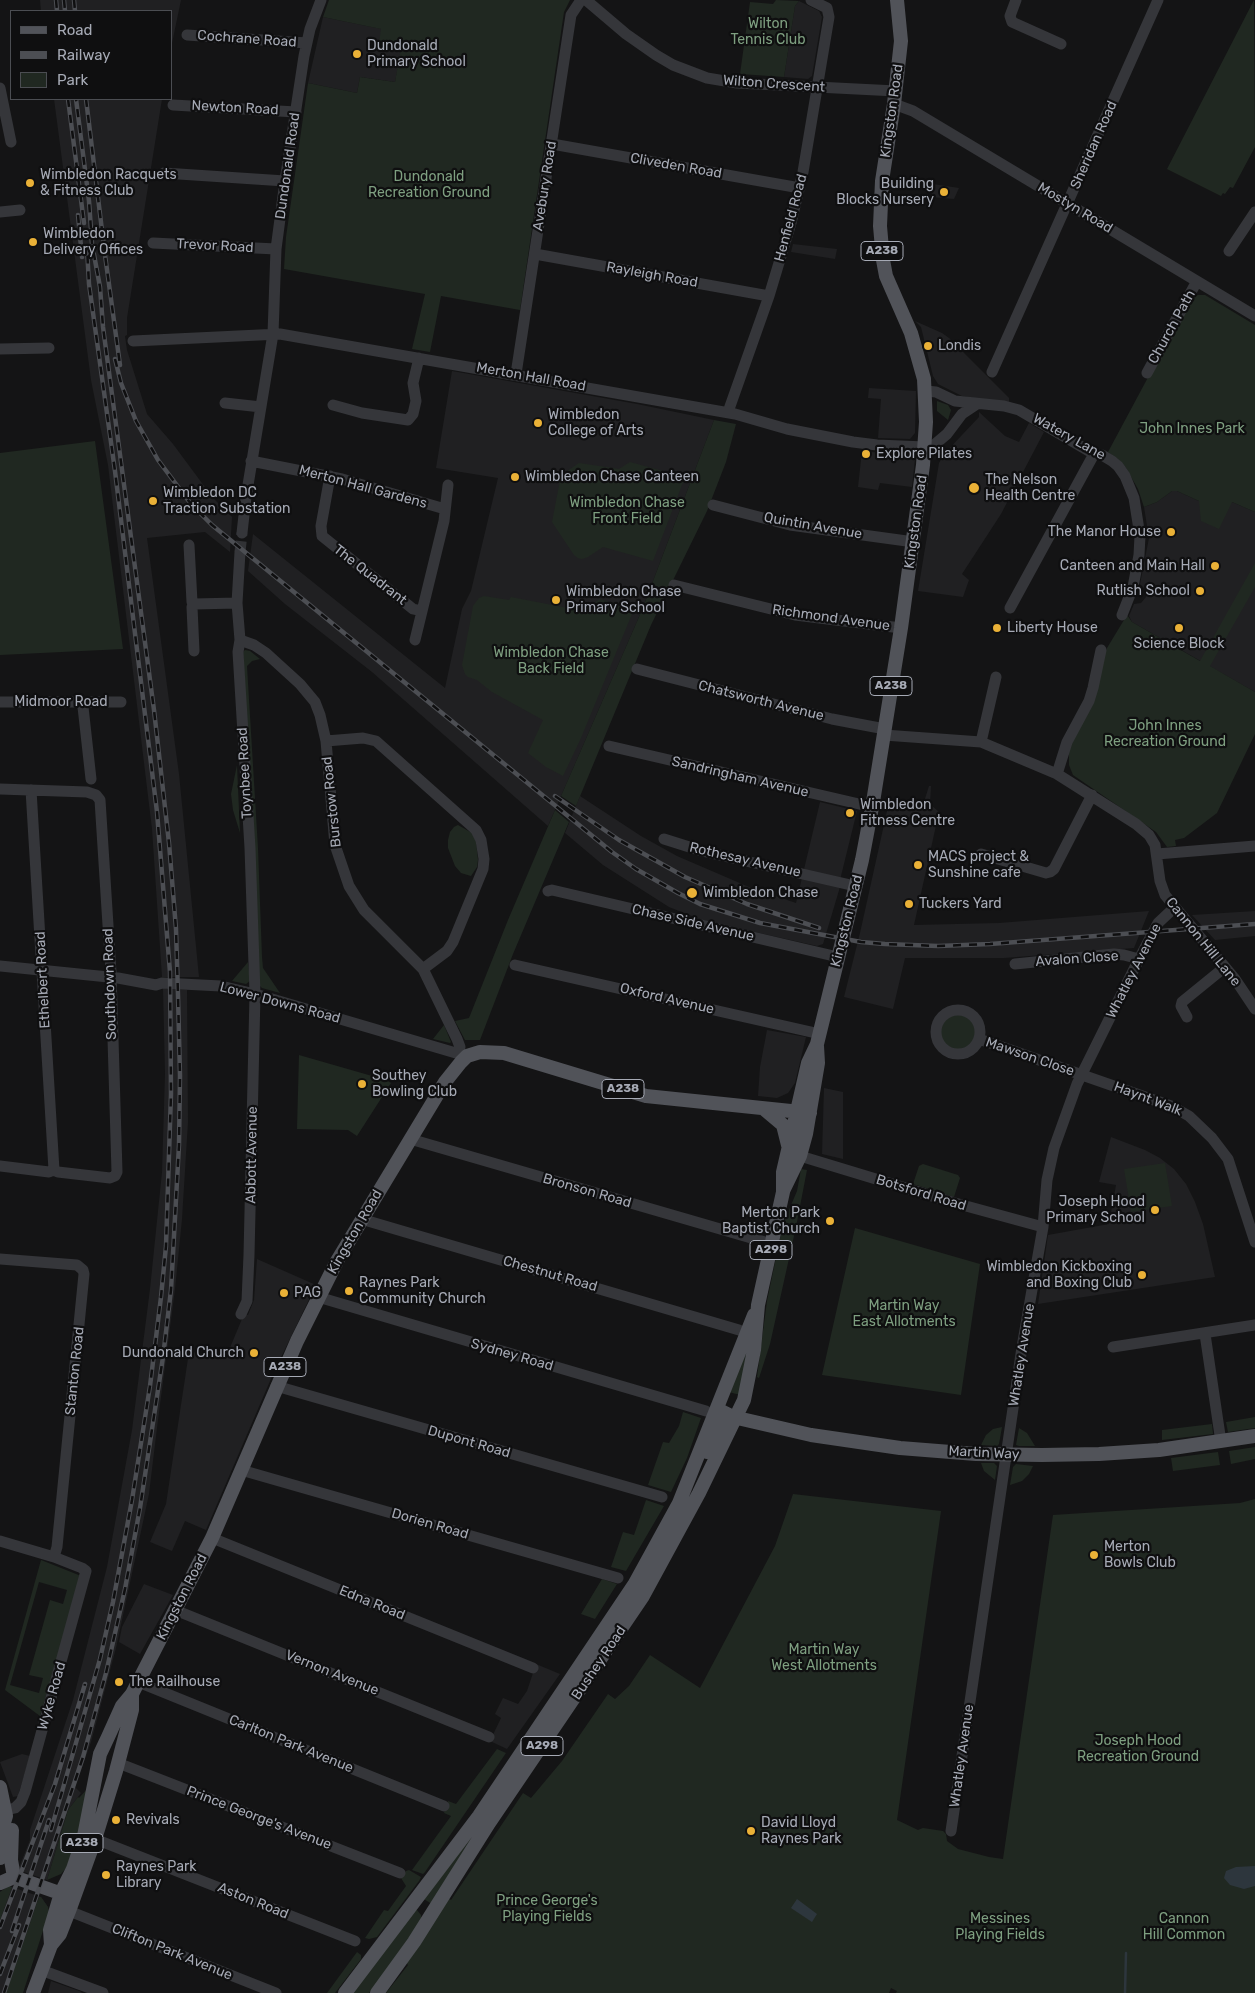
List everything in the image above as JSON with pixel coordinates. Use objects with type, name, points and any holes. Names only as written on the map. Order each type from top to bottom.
[{"type":"main road","name":"Kingston Road","points":[[804,1113],[818,1063],[818,1039],[872,807],[914,542],[925,448],[926,391],[920,363],[911,333],[891,289],[883,260],[881,192],[895,98],[901,41],[897,0]]},
{"type":"main road","name":"A238","points":[[463,1055],[486,1051],[504,1053],[646,1096],[804,1113]]},
{"type":"main road","name":"Kingston Road","points":[[97,1768],[100,1754],[122,1706],[135,1688],[212,1538],[276,1386],[318,1297],[361,1219],[463,1055]]},
{"type":"main road","points":[[764,1108],[783,1125],[788,1146]]},
{"type":"main road","name":"Bushey Road","points":[[783,1192],[782,1172],[788,1146],[804,1113]]},
{"type":"main road","name":"Bushey Road","points":[[377,1993],[393,1973],[489,1823],[644,1596],[699,1493],[744,1400],[750,1379],[758,1305],[783,1192],[800,1156],[804,1113]]},
{"type":"main road","name":"Bushey Road","points":[[345,1993],[478,1816],[634,1585],[679,1503],[693,1471],[711,1410],[758,1305]]},
{"type":"main road","name":"Martin Way","points":[[711,1410],[735,1418],[798,1433],[855,1442],[900,1448],[1006,1455],[1099,1454],[1159,1450],[1255,1436]]},
{"type":"main road","name":"Bushey Road","points":[[693,1471],[725,1422],[735,1418]]},
{"type":"main road","name":"Kingston Road","points":[[118,1765],[132,1710],[135,1688]]},
{"type":"main road","points":[[108,1737],[112,1735],[123,1744]]},
{"type":"main road","name":"A238","points":[[68,1901],[95,1839],[118,1765]]},
{"type":"main road","points":[[97,1768],[101,1771],[112,1772],[118,1765]]},
{"type":"main road","name":"A238","points":[[68,1901],[73,1869],[84,1836],[97,1768]]},
{"type":"main road","points":[[0,1787],[6,1813],[12,1825],[11,1860],[14,1877]]},
{"type":"main road","points":[[0,1858],[6,1813]]},
{"type":"main road","points":[[0,1883],[14,1877],[68,1901]]},
{"type":"main road","points":[[51,1945],[50,1930],[68,1901]]},
{"type":"main road","points":[[33,1993],[51,1945],[60,1934],[68,1901]]},
{"type":"main road","points":[[412,1902],[432,1914]]},
{"type":"street","name":"Dundonald Road","points":[[273,334],[276,249],[285,181],[307,44],[321,0]]},
{"type":"street","name":"Avebury Road","points":[[516,374],[571,15],[581,0]]},
{"type":"street","name":"Wilton Crescent","points":[[586,0],[642,46],[664,60],[707,78],[737,83],[818,87],[895,98]]},
{"type":"street","name":"Henfield Road","points":[[728,412],[769,296],[800,188],[830,18],[827,8],[811,0]]},
{"type":"street","points":[[1016,0],[1010,16],[1012,22],[1061,44]]},
{"type":"street","name":"Sheridan Road","points":[[992,372],[1158,0]]},
{"type":"street","name":"Cochrane Road","points":[[187,35],[307,44]]},
{"type":"street","points":[[0,92],[11,142]]},
{"type":"street","name":"Mostyn Road","points":[[895,98],[913,111],[1255,316]]},
{"type":"street","name":"Newton Road","points":[[173,105],[296,112]]},
{"type":"street","name":"Cliveden Road","points":[[552,144],[800,188]]},
{"type":"street","points":[[164,174],[285,181]]},
{"type":"street","points":[[0,212],[20,210]]},
{"type":"street","points":[[1229,251],[1255,212]]},
{"type":"street","name":"Trevor Road","points":[[153,243],[276,249]]},
{"type":"street","name":"Rayleigh Road","points":[[535,254],[769,296]]},
{"type":"street","name":"Church Path","points":[[1147,373],[1197,281]]},
{"type":"street","points":[[242,533],[251,461],[273,334]]},
{"type":"street","name":"Merton Hall Road","points":[[133,341],[273,334],[516,374],[728,412],[787,429],[853,442],[925,448]]},
{"type":"street","points":[[0,349],[49,348]]},
{"type":"street","points":[[333,405],[362,413],[408,420],[413,414],[416,401],[413,383],[419,358]]},
{"type":"street","points":[[926,391],[936,392],[955,401],[976,404]]},
{"type":"street","points":[[955,401],[958,412],[957,418]]},
{"type":"street","points":[[225,403],[260,407]]},
{"type":"street","points":[[925,448],[941,440],[957,418],[976,404]]},
{"type":"street","name":"Watery Lane","points":[[976,404],[1012,407],[1039,420],[1094,454],[1102,455],[1118,466],[1130,487],[1138,517],[1140,536],[1136,573],[1130,596],[1122,615]]},
{"type":"street","points":[[1010,608],[1094,454]]},
{"type":"street","name":"Merton Hall Gardens","points":[[251,461],[330,476],[445,509]]},
{"type":"street","name":"The Quadrant","points":[[330,476],[321,526],[322,536],[413,609],[422,611]]},
{"type":"street","name":"The Quadrant","points":[[415,640],[445,509],[448,485]]},
{"type":"street","name":"Quintin Avenue","points":[[713,505],[790,525],[914,542]]},
{"type":"street","points":[[188,545],[192,602],[194,604],[192,607],[194,651]]},
{"type":"street","name":"Toynbee Road","points":[[240,552],[237,603],[240,640],[238,652],[250,848],[255,994]]},
{"type":"street","name":"Richmond Avenue","points":[[674,585],[788,614],[901,628]]},
{"type":"street","points":[[194,604],[237,603]]},
{"type":"street","name":"Burstow Road","points":[[240,640],[254,645],[266,653],[307,692],[320,715],[326,741],[335,845],[349,886],[364,910],[423,969],[463,1055]]},
{"type":"street","points":[[1057,774],[1067,742],[1089,701],[1101,650]]},
{"type":"street","name":"Chatsworth Avenue","points":[[637,669],[885,732]]},
{"type":"street","points":[[981,742],[996,677]]},
{"type":"street","name":"Midmoor Road","points":[[0,702],[121,702]]},
{"type":"street","points":[[81,703],[91,779]]},
{"type":"street","name":"Cannon Hill Lane","points":[[885,732],[981,742],[1057,774],[1092,795],[1149,835],[1157,854],[1162,889],[1174,908],[1225,967],[1254,1006]]},
{"type":"street","points":[[326,741],[362,738],[376,741],[476,830],[481,840],[484,860],[483,869],[453,942],[446,951],[423,969]]},
{"type":"street","name":"Sandringham Avenue","points":[[609,746],[872,807]]},
{"type":"street","points":[[0,789],[32,790]]},
{"type":"street","name":"Southdown Road","points":[[32,790],[94,794],[100,800],[111,977],[117,1172],[115,1176],[110,1178],[54,1170]]},
{"type":"street","name":"Ethelbert Road","points":[[32,790],[54,1170]]},
{"type":"street","points":[[981,854],[1050,872],[1054,869],[1092,795]]},
{"type":"street","name":"Rothesay Avenue","points":[[664,839],[702,851],[855,886]]},
{"type":"street","points":[[1157,854],[1255,846]]},
{"type":"street","name":"Chase Side Avenue","points":[[548,891],[552,890],[838,957]]},
{"type":"street","name":"Whatley Avenue","points":[[951,1831],[1022,1347],[1043,1227],[1047,1180],[1054,1148],[1067,1109],[1082,1075],[1139,959],[1158,923],[1174,908]]},
{"type":"street","name":"Avalon Close","points":[[1015,964],[1114,954],[1139,959]]},
{"type":"street","name":"Oxford Avenue","points":[[515,965],[818,1039]]},
{"type":"street","name":"Lower Downs Road","points":[[0,966],[111,977],[156,985],[162,983],[212,985],[255,994],[463,1055]]},
{"type":"street","points":[[1187,1017],[1181,1006],[1182,1002],[1225,967]]},
{"type":"street","name":"Abbott Avenue","points":[[241,1314],[247,1301],[255,994]]},
{"type":"street","name":"Mawson Close","points":[[979,1039],[1082,1075]]},
{"type":"street","name":"Haynt Walk","points":[[1082,1075],[1171,1106],[1198,1123],[1218,1144],[1228,1159],[1255,1242]]},
{"type":"street","name":"Bronson Road","points":[[410,1139],[765,1242]]},
{"type":"street","name":"Botsford Road","points":[[800,1156],[955,1203],[1043,1227]]},
{"type":"street","points":[[0,1166],[49,1172],[54,1170]]},
{"type":"street","name":"Chestnut Road","points":[[361,1219],[739,1330]]},
{"type":"street","name":"Stanton Road","points":[[0,1260],[77,1265],[81,1266],[84,1274],[57,1548],[54,1557]]},
{"type":"street","name":"Sydney Road","points":[[318,1297],[711,1410]]},
{"type":"street","points":[[1113,1347],[1255,1325]]},
{"type":"street","points":[[1205,1334],[1220,1442]]},
{"type":"street","name":"Dupont Road","points":[[276,1386],[662,1497]]},
{"type":"street","name":"Dorien Road","points":[[241,1470],[618,1578]]},
{"type":"street","name":"Edna Road","points":[[212,1538],[533,1668]]},
{"type":"street","points":[[0,1541],[54,1557]]},
{"type":"street","name":"Wyke Road","points":[[6,1813],[21,1802],[25,1792],[86,1572],[82,1568],[54,1557]]},
{"type":"street","name":"Vernon Avenue","points":[[175,1610],[489,1737]]},
{"type":"street","name":"Carlton Park Avenue","points":[[135,1688],[444,1806]]},
{"type":"street","name":"Prince George's Avenue","points":[[118,1765],[400,1873]]},
{"type":"street","name":"Aston Road","points":[[95,1839],[355,1941]]},
{"type":"street","name":"Clifton Park Avenue","points":[[68,1901],[276,1993]]},
{"type":"street","points":[[41,1970],[103,1993]]},
{"type":"shaded area","points":[[40,0],[181,0],[172,43],[172,10],[41,10]]},
{"type":"shaded area","points":[[799,1],[819,11],[822,17],[812,76],[808,79],[784,77],[795,6]]},
{"type":"shaded area","name":"Dundonald Primary School","points":[[323,17],[382,29],[402,48],[395,82],[360,77],[357,93],[308,83]]},
{"type":"shaded area","points":[[54,100],[162,100],[127,318],[127,335],[125,336],[127,350],[147,414],[173,444],[213,498],[232,517],[230,552],[205,532],[147,538],[179,774],[199,977],[162,977],[152,829],[108,465],[91,380]]},
{"type":"shaded area","name":"Building Blocks Nursery","points":[[933,184],[959,188],[954,199],[931,197]]},
{"type":"shaded area","points":[[793,244],[837,249],[835,259],[791,252]]},
{"type":"shaded area","points":[[915,321],[949,338],[1009,398],[1009,402],[962,396],[938,384],[933,376],[921,327]]},
{"type":"shaded area","name":"Wimbledon Chase Primary School","points":[[452,371],[637,404],[714,420],[642,610],[548,826],[372,672],[285,604],[248,571],[253,534],[445,688],[462,609],[471,591],[498,478],[436,468]]},
{"type":"shaded area","points":[[869,388],[916,391],[915,433],[910,439],[878,438],[881,399],[868,398]]},
{"type":"shaded area","name":"The Nelson Health Centre","points":[[979,412],[1005,436],[1019,442],[1029,423],[1044,432],[1001,514],[962,574],[969,580],[963,597],[918,591],[939,463],[945,453],[979,417]]},
{"type":"shaded area","points":[[862,451],[913,456],[915,459],[912,487],[880,483],[878,490],[858,487]]},
{"type":"shaded area","name":"Rutlish School","points":[[1172,491],[1177,491],[1199,501],[1232,502],[1255,512],[1255,692],[1132,622],[1129,616],[1134,604],[1141,603],[1146,597],[1145,589],[1140,584],[1149,538],[1144,507],[1157,502]]},
{"type":"shaded area","points":[[929,786],[931,786],[930,804],[939,812],[914,925],[999,923],[1149,911],[1134,948],[1004,958],[905,958],[893,1009],[844,997],[889,802],[919,809],[923,805]]},
{"type":"shaded area","points":[[580,796],[641,836],[677,856],[749,887],[796,903],[820,802],[857,811],[840,887],[823,944],[817,946],[702,920],[669,907],[603,865],[565,833]]},
{"type":"shaded area","points":[[1255,911],[1255,936],[1215,940],[1192,915]]},
{"type":"shaded area","points":[[163,988],[187,990],[188,1122],[182,1219],[175,1289],[149,1494],[116,1648],[91,1742],[75,1787],[81,1793],[68,1810],[47,1880],[18,1870],[30,1840],[30,1830],[73,1700],[107,1567],[132,1430],[150,1289],[162,1172],[165,1074]]},
{"type":"shaded area","points":[[767,1030],[806,1037],[795,1083],[788,1093],[777,1098],[758,1096],[760,1067]]},
{"type":"shaded area","points":[[824,1088],[843,1092],[843,1159],[822,1154]]},
{"type":"shaded area","name":"Joseph Hood Primary School","points":[[1111,1137],[1160,1158],[1174,1169],[1186,1184],[1203,1224],[1215,1277],[1038,1304],[1048,1235],[1109,1224],[1116,1185],[1099,1182]]},
{"type":"shaded area","points":[[257,1259],[316,1285],[273,1374],[206,1530],[185,1521],[172,1551],[150,1542],[166,1504],[189,1352],[227,1355],[244,1314],[248,1315],[254,1300]]},
{"type":"shaded area","points":[[144,1584],[173,1595],[140,1654],[119,1642],[122,1627]]},
{"type":"shaded area","points":[[536,1664],[560,1674],[507,1749],[490,1741],[501,1718],[495,1714],[503,1698],[518,1704],[527,1691]]},
{"type":"shaded area","points":[[22,1754],[30,1756],[18,1796],[13,1797],[0,1762]]},
{"type":"shaded area","points":[[1255,1866],[1255,1886],[1244,1889],[1230,1885],[1224,1878],[1226,1871],[1236,1867]]},
{"type":"shaded area","points":[[9,1886],[41,1897],[48,1907],[22,1993],[0,1993],[0,1892]]},
{"type":"shaded area","points":[[797,1899],[817,1914],[812,1922],[791,1908]]},
{"type":"shaded area","points":[[51,1981],[82,1992],[48,1993]]},
{"type":"green space","name":"Dundonald Recreation Ground","points":[[329,0],[570,0],[564,12],[520,310],[441,296],[430,352],[412,349],[425,294],[284,269],[286,237],[308,83],[357,93],[360,77],[395,82],[401,48],[379,43],[381,29],[323,17]]},
{"type":"green space","name":"Wilton Tennis Club","points":[[776,0],[799,1],[795,6],[784,77],[740,74],[750,2],[773,4]]},
{"type":"green space","points":[[1254,0],[1255,147],[1233,188],[1230,187],[1221,196],[1167,169]]},
{"type":"green space","name":"John Innes Park","points":[[1198,295],[1205,295],[1255,325],[1255,512],[1232,502],[1219,529],[1201,521],[1199,501],[1177,491],[1172,491],[1157,502],[1144,507],[1138,489],[1126,468],[1108,452],[1190,299]]},
{"type":"green space","points":[[937,401],[948,405],[951,410],[948,420],[937,411]]},
{"type":"green space","points":[[714,420],[736,424],[726,462],[707,511],[651,625],[576,806],[561,796],[642,610]]},
{"type":"green space","points":[[95,441],[123,649],[0,655],[0,453]]},
{"type":"green space","name":"Wimbledon Chase Front Field","points":[[630,462],[685,477],[653,561],[603,547],[588,557],[578,558],[552,522],[561,475],[579,463],[619,469]]},
{"type":"green space","name":"John Innes Recreation Ground","points":[[1255,563],[1255,587],[1210,666],[1255,692],[1255,734],[1217,813],[1184,838],[1175,840],[1176,846],[1167,847],[1156,832],[1073,775],[1069,765],[1069,751],[1107,648],[1127,615],[1132,622],[1200,661]]},
{"type":"green space","name":"Wimbledon Chase Back Field","points":[[484,596],[509,600],[511,597],[583,611],[600,599],[634,609],[581,738],[563,776],[546,767],[528,753],[543,720],[492,692],[477,680],[465,674],[462,665],[473,606],[479,598]]},
{"type":"green space","points":[[245,650],[250,651],[260,659],[252,661],[247,666],[263,968],[280,993],[262,988],[259,985],[243,652]]},
{"type":"green space","points":[[237,765],[240,833],[233,810],[231,794]]},
{"type":"green space","points":[[555,810],[569,822],[513,954],[480,1040],[465,1040],[455,1021],[469,1018]]},
{"type":"green space","points":[[458,825],[472,833],[476,841],[477,867],[471,876],[461,873],[455,866],[448,848],[450,832]]},
{"type":"green space","points":[[248,962],[250,981],[246,984],[232,981]]},
{"type":"green space","points":[[958,1014],[965,1015],[971,1019],[975,1025],[975,1039],[971,1045],[965,1049],[958,1050],[951,1049],[945,1045],[941,1039],[940,1032],[941,1025],[945,1019],[951,1015]]},
{"type":"green space","points":[[444,1025],[451,1042],[450,1043],[433,1039]]},
{"type":"green space","points":[[299,1055],[391,1083],[357,1136],[348,1130],[297,1129]]},
{"type":"green space","points":[[1165,1163],[1172,1206],[1131,1212],[1124,1169]]},
{"type":"green space","points":[[923,1164],[958,1175],[960,1178],[954,1197],[913,1184],[919,1166]]},
{"type":"green space","points":[[801,1169],[807,1170],[796,1227],[770,1344],[759,1378],[757,1377],[767,1301],[783,1224],[797,1191]]},
{"type":"green space","name":"Martin Way East Allotments","points":[[855,1228],[980,1264],[961,1395],[822,1375]]},
{"type":"green space","points":[[748,1344],[740,1395],[729,1392]]},
{"type":"green space","points":[[683,1412],[701,1418],[687,1458],[671,1492],[648,1485],[663,1442],[669,1443],[679,1426]]},
{"type":"green space","points":[[1255,1417],[1255,1428],[1228,1432],[1226,1422]]},
{"type":"green space","points":[[1212,1424],[1213,1434],[1162,1440],[1162,1430]]},
{"type":"green space","points":[[1002,1427],[997,1446],[981,1445],[986,1435],[993,1429]]},
{"type":"green space","points":[[1019,1428],[1027,1433],[1035,1446],[1016,1445]]},
{"type":"green space","points":[[1255,1447],[1255,1459],[1231,1464],[1229,1451]]},
{"type":"green space","points":[[1218,1452],[1220,1465],[1173,1471],[1171,1458]]},
{"type":"green space","points":[[981,1463],[994,1463],[997,1466],[995,1480],[984,1471]]},
{"type":"green space","points":[[1016,1464],[1033,1466],[1029,1474],[1022,1481],[1010,1485],[1013,1467]]},
{"type":"green space","points":[[793,1494],[941,1511],[897,1820],[918,1830],[923,1828],[943,1831],[946,1834],[947,1841],[958,1849],[1003,1859],[1053,1515],[1240,1503],[1255,1499],[1255,1993],[896,1993],[897,1991],[891,1988],[889,1993],[386,1993],[408,1965],[405,1961],[447,1897],[451,1900],[523,1793],[531,1798],[562,1761],[608,1694],[615,1699],[629,1686],[650,1655],[700,1688],[775,1546]]},
{"type":"green space","points":[[646,1500],[664,1506],[626,1571],[611,1567],[623,1532],[634,1535]]},
{"type":"green space","points":[[41,1560],[81,1576],[40,1716],[5,1690]],"holes":[[[39,1582],[67,1590],[63,1604],[50,1600],[29,1675],[43,1678],[39,1693],[10,1685]]]},
{"type":"green space","points":[[602,1579],[617,1584],[595,1619],[581,1614]]},
{"type":"green space","points":[[497,1749],[506,1753],[425,1872],[423,1874],[412,1870],[451,1816],[444,1813],[448,1801],[456,1804]]},
{"type":"green space","points":[[508,1781],[432,1904],[422,1898]]},
{"type":"green space","points":[[88,1788],[86,1808],[67,1867],[61,1874],[47,1880],[68,1810]]},
{"type":"green space","points":[[409,1870],[421,1877],[419,1881],[377,1937],[365,1938],[384,1910],[388,1911],[406,1886],[401,1878]]},
{"type":"green space","points":[[9,1886],[12,1887],[0,1920],[0,1892]]},
{"type":"green space","points":[[39,1897],[48,1907],[49,1912],[23,1993],[6,1993]]},
{"type":"green space","points":[[414,1910],[417,1910],[421,1915],[421,1921],[384,1975],[369,1993],[352,1993]]},
{"type":"green space","points":[[357,1952],[361,1955],[361,1959],[335,1993],[327,1993]]},
{"type":"waterway","points":[[1125,1993],[1126,1953]]},
{"type":"tunnel","points":[[240,552],[242,533]]},
{"type":"railway","points":[[56,0],[57,10]]},
{"type":"railway","points":[[64,0],[65,10]]},
{"type":"railway","points":[[74,0],[75,10]]},
{"type":"railway","points":[[68,100],[84,223]]},
{"type":"railway","points":[[4,1993],[83,1757],[106,1673],[125,1589],[140,1508],[163,1357],[171,1290],[179,1145],[180,1076],[176,929],[169,843],[154,710],[103,327],[100,287],[92,244],[89,201],[76,100]]},
{"type":"railway","points":[[86,100],[120,365]]},
{"type":"railway","points":[[78,215],[82,257]]},
{"type":"railway","points":[[51,1830],[100,1659],[132,1500],[150,1386],[166,1246],[171,1094],[170,972],[157,812],[115,471],[89,284],[87,248]]},
{"type":"railway","points":[[115,359],[121,383],[136,421],[158,460],[191,504],[212,525],[612,852],[636,869],[700,904],[760,923],[861,942],[938,946],[990,944],[1255,924]]},
{"type":"railway","points":[[555,796],[619,840],[685,877],[747,904],[819,928]]},
{"type":"railway","points":[[0,1927],[55,1784],[85,1684]]},
{"type":"railway","points":[[12,1931],[49,1820]]},
{"type":"railway","points":[[0,1974],[19,1925]]},
{"type":"place","name":"Dundonald Primary School","points":[[357,54]]},
{"type":"place","name":"Wimbledon Racquets & Fitness Club","points":[[30,183]]},
{"type":"place","name":"Building Blocks Nursery","points":[[944,192]]},
{"type":"place","name":"Wimbledon Delivery Offices","points":[[33,242]]},
{"type":"place","name":"Londis","points":[[928,346]]},
{"type":"place","name":"Wimbledon College of Arts","points":[[538,423]]},
{"type":"place","name":"Explore Pilates","points":[[866,454]]},
{"type":"place","name":"Wimbledon Chase Canteen","points":[[515,477]]},
{"type":"place","name":"The Nelson Health Centre","points":[[974,488]]},
{"type":"place","name":"Wimbledon DC Traction Substation","points":[[153,501]]},
{"type":"place","name":"The Manor House","points":[[1171,532]]},
{"type":"place","name":"Canteen and Main Hall","points":[[1215,566]]},
{"type":"place","name":"Rutlish School","points":[[1200,591]]},
{"type":"place","name":"Wimbledon Chase Primary School","points":[[556,600]]},
{"type":"place","name":"Liberty House","points":[[997,628]]},
{"type":"place","name":"Science Block","points":[[1179,628]]},
{"type":"place","name":"Wimbledon Fitness Centre","points":[[850,813]]},
{"type":"place","name":"MACS project & Sunshine cafe","points":[[918,865]]},
{"type":"place","name":"Wimbledon Chase","points":[[692,893]]},
{"type":"place","name":"Tuckers Yard","points":[[909,904]]},
{"type":"place","name":"Southey Bowling Club","points":[[362,1084]]},
{"type":"place","name":"Joseph Hood Primary School","points":[[1155,1210]]},
{"type":"place","name":"Merton Park Baptist Church","points":[[830,1221]]},
{"type":"place","name":"Wimbledon Kickboxing and Boxing Club","points":[[1142,1275]]},
{"type":"place","name":"Raynes Park Community Church","points":[[349,1291]]},
{"type":"place","name":"PAG","points":[[284,1293]]},
{"type":"place","name":"Dundonald Church","points":[[254,1353]]},
{"type":"place","name":"Merton Bowls Club","points":[[1094,1555]]},
{"type":"place","name":"The Railhouse","points":[[119,1682]]},
{"type":"place","name":"Revivals","points":[[116,1820]]},
{"type":"place","name":"David Lloyd Raynes Park","points":[[751,1831]]},
{"type":"place","name":"Raynes Park Library","points":[[106,1875]]},
{"type":"park label","name":"Martin Way West Allotments","points":[[824,1658]]},
{"type":"park label","name":"Joseph Hood Recreation Ground","points":[[1138,1749]]},
{"type":"park label","name":"Prince George's Playing Fields","points":[[547,1909]]},
{"type":"park label","name":"Messines Playing Fields","points":[[1000,1928]]},
{"type":"park label","name":"Cannon Hill Common","points":[[1184,1928]]}]
